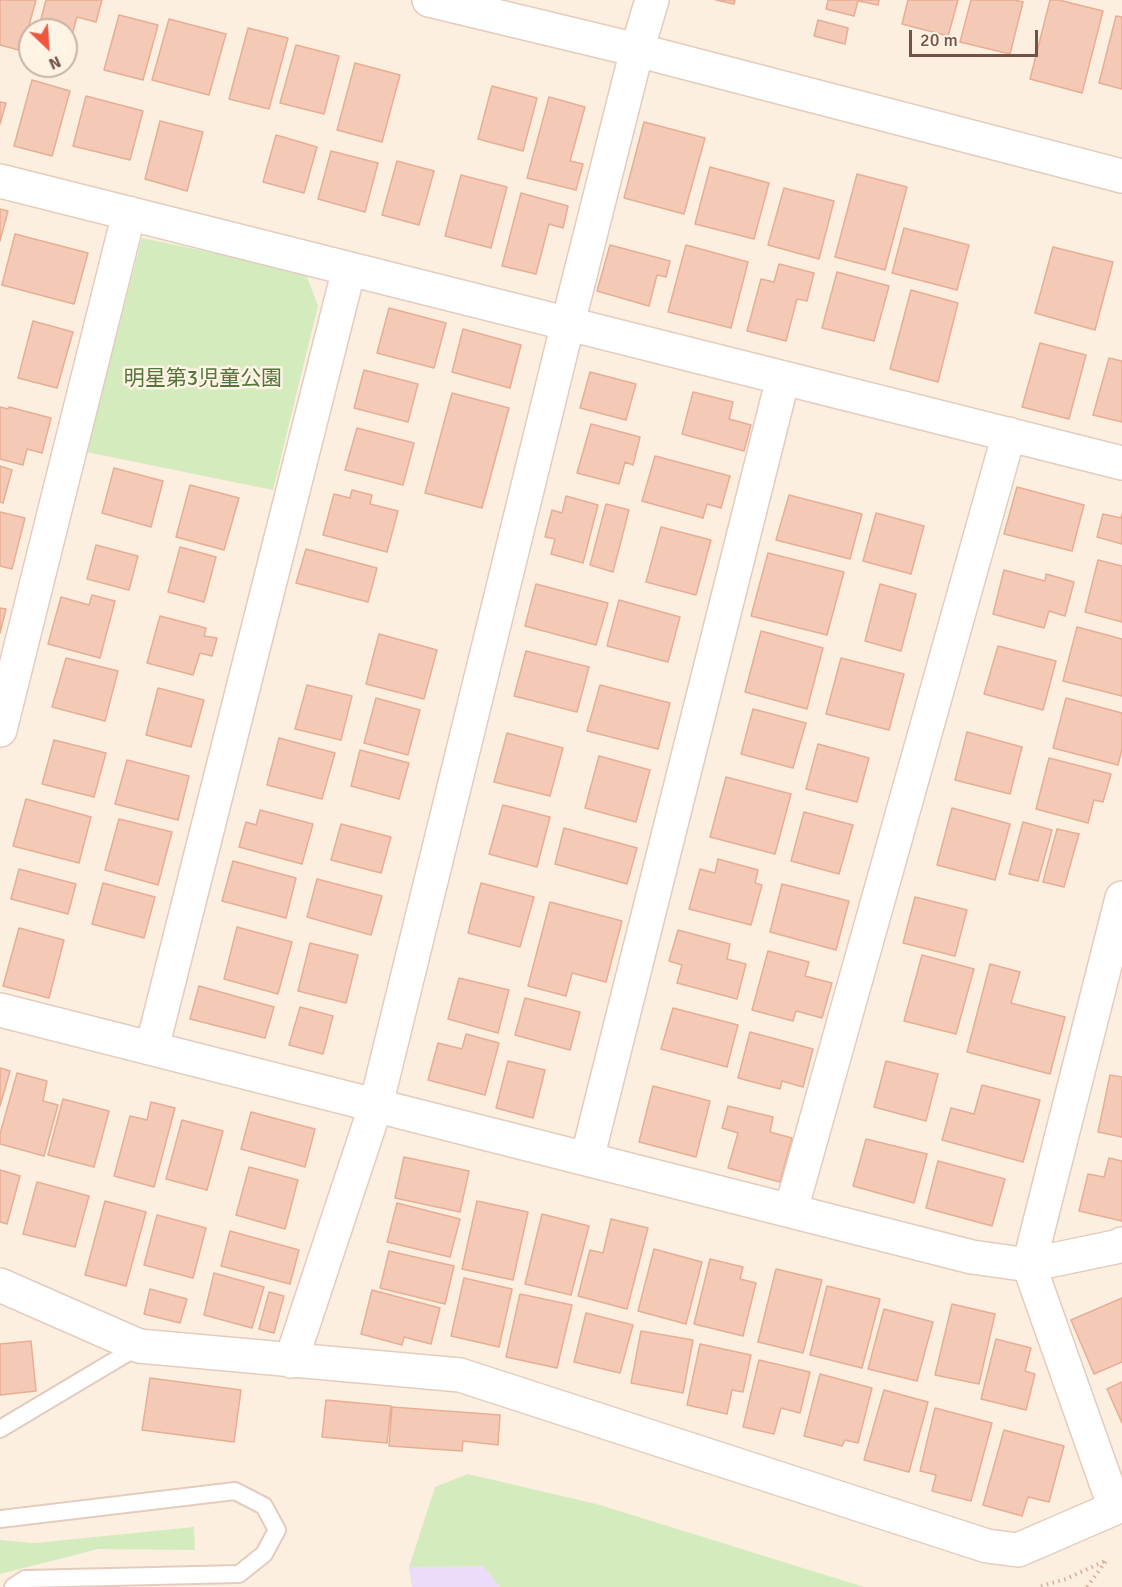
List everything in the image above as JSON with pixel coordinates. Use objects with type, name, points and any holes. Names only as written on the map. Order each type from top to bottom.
[{"type":"street","points":[[429,0],[637,50],[1122,176]]},
{"type":"street","points":[[291,1361],[376,1105],[568,323],[637,50],[652,0]]},
{"type":"street","points":[[0,181],[1122,463]]},
{"type":"street","points":[[0,730],[129,213]]},
{"type":"street","points":[[152,1048],[349,269]]},
{"type":"street","points":[[587,1159],[783,378]]},
{"type":"street","points":[[791,1210],[1009,434]]},
{"type":"street","points":[[0,1285],[139,1346],[459,1375],[987,1546],[1018,1550],[1120,1507],[1029,1265],[1122,898]]},
{"type":"street","points":[[0,1010],[972,1257],[1029,1265],[1122,1244]]},
{"type":"lane","points":[[0,1429],[139,1346]]},
{"type":"lane","points":[[0,1519],[235,1491],[264,1506],[277,1530],[264,1554],[239,1574],[25,1580],[13,1587]]},
{"type":"path","points":[[1087,1587],[1107,1560]]},
{"type":"shaded area","points":[[483,1566],[500,1587],[412,1587],[409,1567]]},
{"type":"green space","name":"明星第3児童公園","points":[[142,238],[305,272],[318,306],[273,490],[86,452]]},
{"type":"green space","points":[[468,1474],[600,1505],[864,1587],[500,1587],[483,1566],[409,1567],[435,1487]]},
{"type":"green space","points":[[194,1527],[195,1550],[98,1549],[0,1574],[0,1540],[35,1543]]},
{"type":"building","points":[[0,0],[36,0],[31,18],[18,18],[18,50],[0,45]]},
{"type":"building","points":[[46,0],[102,0],[96,22],[77,17],[41,18]]},
{"type":"building","points":[[716,0],[735,0],[734,4]]},
{"type":"building","points":[[828,0],[879,0],[878,5],[858,1],[854,16],[826,9]]},
{"type":"building","points":[[908,0],[958,0],[948,36],[902,24]]},
{"type":"building","points":[[971,0],[1023,2],[1010,54],[960,42]]},
{"type":"building","points":[[1050,0],[1059,0],[1103,11],[1082,93],[1030,79]]},
{"type":"building","points":[[119,15],[158,25],[143,80],[104,70]]},
{"type":"building","points":[[1116,16],[1122,17],[1122,89],[1099,83]]},
{"type":"building","points":[[169,19],[226,34],[209,95],[152,80]]},
{"type":"building","points":[[818,20],[848,28],[845,44],[814,36]]},
{"type":"building","points":[[248,28],[288,38],[269,109],[229,99]]},
{"type":"building","points":[[296,45],[339,56],[324,114],[280,103]]},
{"type":"building","points":[[355,63],[400,75],[382,142],[337,130]]},
{"type":"building","points":[[32,80],[70,91],[52,156],[14,146]]},
{"type":"building","points":[[492,86],[537,98],[523,151],[478,139]]},
{"type":"building","points":[[86,96],[143,111],[130,160],[73,146]]},
{"type":"building","points":[[549,97],[585,107],[570,161],[583,164],[576,190],[527,178]]},
{"type":"building","points":[[0,102],[6,103],[0,124]]},
{"type":"building","points":[[160,121],[203,132],[187,191],[145,179]]},
{"type":"building","points":[[644,122],[705,138],[684,214],[624,198]]},
{"type":"building","points":[[276,135],[317,147],[304,193],[263,182]]},
{"type":"building","points":[[331,151],[378,163],[365,212],[318,199]]},
{"type":"building","points":[[397,161],[434,171],[419,225],[382,215]]},
{"type":"building","points":[[710,167],[769,183],[754,239],[695,224]]},
{"type":"building","points":[[857,174],[907,187],[885,270],[835,257]]},
{"type":"building","points":[[461,175],[507,187],[491,248],[445,236]]},
{"type":"building","points":[[784,188],[834,201],[819,259],[768,245]]},
{"type":"building","points":[[521,193],[568,206],[563,228],[549,224],[536,274],[502,266]]},
{"type":"building","points":[[0,209],[8,211],[0,241]]},
{"type":"building","points":[[904,228],[969,245],[957,290],[892,273]]},
{"type":"building","points":[[15,234],[88,253],[74,304],[2,285]]},
{"type":"building","points":[[610,245],[670,261],[666,277],[657,275],[649,306],[597,291]]},
{"type":"building","points":[[686,245],[748,262],[731,328],[668,312]]},
{"type":"building","points":[[1053,247],[1113,262],[1095,330],[1035,313]]},
{"type":"building","points":[[779,264],[814,273],[807,301],[797,299],[786,341],[747,331],[761,279],[774,282]]},
{"type":"building","points":[[837,272],[889,286],[874,341],[822,328]]},
{"type":"building","points":[[911,290],[958,303],[938,382],[890,369]]},
{"type":"building","points":[[389,308],[446,323],[434,368],[377,353]]},
{"type":"building","points":[[33,321],[73,332],[57,388],[18,378]]},
{"type":"building","points":[[463,329],[521,345],[510,388],[452,372]]},
{"type":"building","points":[[1040,343],[1086,355],[1069,419],[1022,407]]},
{"type":"building","points":[[1109,358],[1122,361],[1122,422],[1093,415]]},
{"type":"building","points":[[364,370],[418,384],[408,422],[354,408]]},
{"type":"building","points":[[590,372],[636,384],[626,420],[580,408]]},
{"type":"building","points":[[693,392],[733,402],[729,419],[751,425],[744,451],[682,434]]},
{"type":"building","points":[[452,393],[509,408],[482,508],[425,493]]},
{"type":"building","points":[[0,407],[8,409],[9,407],[51,418],[42,453],[27,449],[23,465],[0,459]]},
{"type":"building","points":[[591,424],[640,437],[633,465],[625,462],[619,484],[577,473]]},
{"type":"building","points":[[357,428],[414,443],[403,485],[345,470]]},
{"type":"building","points":[[655,456],[730,476],[721,508],[707,504],[703,518],[642,501]]},
{"type":"building","points":[[0,466],[12,470],[3,503],[0,502]]},
{"type":"building","points":[[114,468],[163,481],[151,527],[102,513]]},
{"type":"building","points":[[190,485],[239,498],[224,550],[176,537]]},
{"type":"building","points":[[1017,487],[1084,505],[1072,551],[1004,534]]},
{"type":"building","points":[[352,490],[372,495],[370,504],[398,511],[387,552],[323,535],[334,494],[350,498]]},
{"type":"building","points":[[789,495],[862,514],[850,559],[776,540]]},
{"type":"building","points":[[566,496],[598,505],[583,563],[551,554],[555,539],[545,537],[552,510],[562,513]]},
{"type":"building","points":[[606,504],[629,510],[613,572],[590,565]]},
{"type":"building","points":[[0,512],[25,518],[12,569],[0,566]]},
{"type":"building","points":[[876,513],[924,526],[911,574],[863,561]]},
{"type":"building","points":[[1103,514],[1121,518],[1122,514],[1122,544],[1097,537]]},
{"type":"building","points":[[661,527],[711,540],[696,595],[646,582]]},
{"type":"building","points":[[96,545],[138,556],[129,590],[87,579]]},
{"type":"building","points":[[180,547],[216,557],[204,602],[168,592]]},
{"type":"building","points":[[306,549],[377,568],[368,602],[296,583]]},
{"type":"building","points":[[768,553],[844,572],[827,635],[751,616]]},
{"type":"building","points":[[1098,560],[1122,566],[1122,622],[1085,612]]},
{"type":"building","points":[[1004,570],[1045,581],[1046,574],[1074,582],[1065,616],[1049,611],[1044,628],[993,614]]},
{"type":"building","points":[[536,584],[608,603],[596,645],[525,626]]},
{"type":"building","points":[[880,584],[916,594],[901,651],[865,641]]},
{"type":"building","points":[[92,595],[115,601],[100,658],[48,644],[61,597],[89,605]]},
{"type":"building","points":[[619,600],[680,617],[668,662],[607,646]]},
{"type":"building","points":[[0,608],[6,609],[0,633]]},
{"type":"building","points":[[160,616],[206,628],[204,636],[217,638],[212,656],[200,653],[193,675],[147,663]]},
{"type":"building","points":[[1077,627],[1122,639],[1122,696],[1063,681]]},
{"type":"building","points":[[761,631],[823,648],[807,709],[745,692]]},
{"type":"building","points":[[379,634],[437,650],[424,699],[366,684]]},
{"type":"building","points":[[998,646],[1056,661],[1043,710],[984,694]]},
{"type":"building","points":[[526,651],[589,667],[577,712],[514,696]]},
{"type":"building","points":[[66,658],[118,671],[105,721],[52,707]]},
{"type":"building","points":[[841,658],[904,674],[889,730],[826,714]]},
{"type":"building","points":[[307,685],[352,696],[341,740],[295,729]]},
{"type":"building","points":[[600,685],[670,703],[658,749],[587,731]]},
{"type":"building","points":[[158,688],[204,700],[191,747],[146,735]]},
{"type":"building","points":[[376,698],[420,710],[408,755],[364,743]]},
{"type":"building","points":[[1066,698],[1122,713],[1122,749],[1118,765],[1053,748]]},
{"type":"building","points":[[753,709],[806,723],[793,768],[741,754]]},
{"type":"building","points":[[967,732],[1022,747],[1010,794],[955,780]]},
{"type":"building","points":[[507,733],[563,748],[550,796],[494,782]]},
{"type":"building","points":[[279,738],[335,753],[322,799],[267,785]]},
{"type":"building","points":[[54,740],[106,753],[94,797],[42,784]]},
{"type":"building","points":[[818,744],[869,758],[857,802],[806,789]]},
{"type":"building","points":[[360,750],[409,763],[399,799],[351,786]]},
{"type":"building","points":[[599,756],[650,770],[636,822],[585,808]]},
{"type":"building","points":[[1049,758],[1111,774],[1103,802],[1094,800],[1088,823],[1036,809]]},
{"type":"building","points":[[127,760],[189,776],[178,820],[115,804]]},
{"type":"building","points":[[726,777],[791,794],[775,854],[710,837]]},
{"type":"building","points":[[26,799],[91,817],[79,863],[13,846]]},
{"type":"building","points":[[503,805],[550,817],[537,867],[489,854]]},
{"type":"building","points":[[952,808],[1010,824],[995,880],[937,865]]},
{"type":"building","points":[[260,810],[313,824],[302,864],[239,847],[246,822],[256,825]]},
{"type":"building","points":[[804,812],[853,825],[839,874],[791,861]]},
{"type":"building","points":[[119,819],[172,832],[158,885],[105,870]]},
{"type":"building","points":[[1023,822],[1052,830],[1038,881],[1009,874]]},
{"type":"building","points":[[341,824],[391,837],[381,873],[331,860]]},
{"type":"building","points":[[564,828],[637,848],[627,884],[555,864]]},
{"type":"building","points":[[1057,829],[1079,834],[1064,887],[1043,882]]},
{"type":"building","points":[[718,859],[758,870],[755,883],[762,885],[751,925],[689,909],[700,869],[715,873]]},
{"type":"building","points":[[233,861],[296,878],[286,918],[222,901]]},
{"type":"building","points":[[19,869],[76,884],[68,914],[11,899]]},
{"type":"building","points":[[317,879],[382,896],[371,935],[307,917]]},
{"type":"building","points":[[103,883],[155,897],[144,938],[92,924]]},
{"type":"building","points":[[481,883],[534,897],[520,947],[468,933]]},
{"type":"building","points":[[782,884],[849,901],[836,950],[770,932]]},
{"type":"building","points":[[915,897],[967,910],[955,956],[903,943]]},
{"type":"building","points":[[550,902],[622,921],[606,982],[572,973],[566,996],[528,986]]},
{"type":"building","points":[[237,927],[292,942],[278,994],[224,979]]},
{"type":"building","points":[[19,928],[64,940],[49,998],[3,986]]},
{"type":"building","points":[[678,930],[730,944],[727,959],[746,964],[737,999],[677,983],[682,965],[669,961]]},
{"type":"building","points":[[310,943],[358,955],[346,1003],[298,991]]},
{"type":"building","points":[[768,951],[809,962],[805,976],[832,983],[822,1018],[796,1011],[793,1021],[752,1010]]},
{"type":"building","points":[[922,955],[974,969],[956,1034],[904,1021]]},
{"type":"building","points":[[990,964],[1020,972],[1011,1003],[1065,1017],[1050,1074],[967,1052]]},
{"type":"building","points":[[459,978],[509,990],[498,1033],[448,1019]]},
{"type":"building","points":[[199,986],[274,1007],[265,1038],[190,1019]]},
{"type":"building","points":[[525,998],[580,1012],[570,1050],[515,1035]]},
{"type":"building","points":[[300,1007],[333,1016],[323,1054],[289,1045]]},
{"type":"building","points":[[673,1008],[738,1025],[727,1067],[661,1049]]},
{"type":"building","points":[[750,1032],[813,1049],[803,1087],[782,1081],[780,1089],[738,1078]]},
{"type":"building","points":[[466,1034],[499,1043],[485,1095],[428,1080],[438,1043],[462,1049]]},
{"type":"building","points":[[508,1061],[545,1070],[533,1118],[496,1108]]},
{"type":"building","points":[[886,1061],[938,1074],[926,1121],[874,1107]]},
{"type":"building","points":[[0,1068],[10,1071],[0,1106]]},
{"type":"building","points":[[17,1073],[47,1081],[43,1101],[58,1105],[44,1156],[0,1144],[0,1134]]},
{"type":"building","points":[[1110,1075],[1122,1077],[1122,1137],[1098,1132]]},
{"type":"building","points":[[982,1085],[1040,1100],[1023,1162],[942,1140],[951,1108],[974,1114]]},
{"type":"building","points":[[653,1086],[710,1101],[696,1157],[639,1142]]},
{"type":"building","points":[[63,1099],[109,1111],[94,1167],[48,1155]]},
{"type":"building","points":[[151,1102],[175,1108],[154,1187],[114,1176],[130,1116],[147,1120]]},
{"type":"building","points":[[728,1106],[773,1117],[770,1132],[792,1138],[780,1182],[728,1168],[738,1133],[722,1128]]},
{"type":"building","points":[[251,1112],[315,1129],[305,1167],[241,1149]]},
{"type":"building","points":[[182,1120],[223,1131],[207,1190],[166,1179]]},
{"type":"building","points":[[866,1139],[927,1154],[914,1203],[853,1186]]},
{"type":"building","points":[[404,1157],[469,1171],[460,1212],[395,1198]]},
{"type":"building","points":[[1109,1158],[1122,1161],[1122,1221],[1079,1211],[1088,1174],[1104,1177]]},
{"type":"building","points":[[938,1161],[1005,1179],[992,1226],[926,1208]]},
{"type":"building","points":[[249,1167],[298,1180],[285,1229],[236,1215]]},
{"type":"building","points":[[0,1170],[20,1176],[7,1224],[0,1222]]},
{"type":"building","points":[[37,1182],[89,1196],[75,1247],[23,1234]]},
{"type":"building","points":[[105,1201],[146,1212],[126,1286],[85,1275]]},
{"type":"building","points":[[477,1201],[528,1212],[513,1280],[462,1269]]},
{"type":"building","points":[[397,1203],[460,1219],[450,1257],[387,1242]]},
{"type":"building","points":[[542,1214],[589,1226],[571,1295],[525,1284]]},
{"type":"building","points":[[157,1215],[206,1228],[193,1278],[144,1265]]},
{"type":"building","points":[[611,1219],[648,1228],[627,1309],[578,1296],[590,1250],[603,1253]]},
{"type":"building","points":[[230,1231],[299,1250],[290,1284],[221,1266]]},
{"type":"building","points":[[654,1249],[702,1262],[686,1324],[638,1311]]},
{"type":"building","points":[[389,1251],[454,1266],[445,1304],[380,1288]]},
{"type":"building","points":[[710,1259],[743,1267],[740,1279],[756,1283],[743,1336],[694,1324]]},
{"type":"building","points":[[776,1269],[822,1280],[803,1353],[758,1342]]},
{"type":"building","points":[[214,1273],[264,1287],[252,1328],[204,1315]]},
{"type":"building","points":[[464,1278],[512,1289],[499,1347],[451,1336]]},
{"type":"building","points":[[827,1286],[880,1299],[862,1368],[810,1355]]},
{"type":"building","points":[[150,1289],[187,1299],[180,1323],[144,1314]]},
{"type":"building","points":[[372,1290],[440,1308],[431,1344],[404,1337],[402,1345],[361,1334]]},
{"type":"building","points":[[269,1292],[284,1296],[274,1333],[259,1329]]},
{"type":"building","points":[[520,1294],[572,1305],[557,1368],[506,1357]]},
{"type":"building","points":[[1122,1298],[1122,1362],[1094,1374],[1071,1320]]},
{"type":"building","points":[[952,1304],[995,1314],[979,1384],[935,1375]]},
{"type":"building","points":[[884,1309],[933,1322],[917,1381],[868,1369]]},
{"type":"building","points":[[586,1313],[633,1325],[620,1373],[574,1362]]},
{"type":"building","points":[[641,1331],[693,1340],[683,1393],[631,1383]]},
{"type":"building","points":[[996,1339],[1031,1348],[1025,1371],[1035,1374],[1026,1410],[981,1399]]},
{"type":"building","points":[[31,1341],[36,1391],[0,1395],[0,1344]]},
{"type":"building","points":[[700,1344],[751,1355],[743,1392],[732,1390],[727,1414],[687,1405]]},
{"type":"building","points":[[759,1360],[810,1372],[800,1413],[781,1408],[774,1434],[743,1427]]},
{"type":"building","points":[[820,1374],[872,1388],[858,1443],[845,1440],[842,1446],[804,1436]]},
{"type":"building","points":[[150,1378],[241,1390],[234,1442],[142,1430]]},
{"type":"building","points":[[1122,1382],[1122,1423],[1107,1389]]},
{"type":"building","points":[[884,1390],[928,1402],[909,1472],[864,1460]]},
{"type":"building","points":[[326,1400],[391,1406],[387,1443],[322,1437]]},
{"type":"building","points":[[392,1407],[500,1415],[498,1445],[463,1441],[462,1451],[389,1446]]},
{"type":"building","points":[[935,1408],[992,1423],[971,1501],[932,1491],[936,1475],[920,1471]]},
{"type":"building","points":[[1004,1430],[1064,1446],[1049,1502],[1028,1497],[1022,1516],[983,1505]]}]
